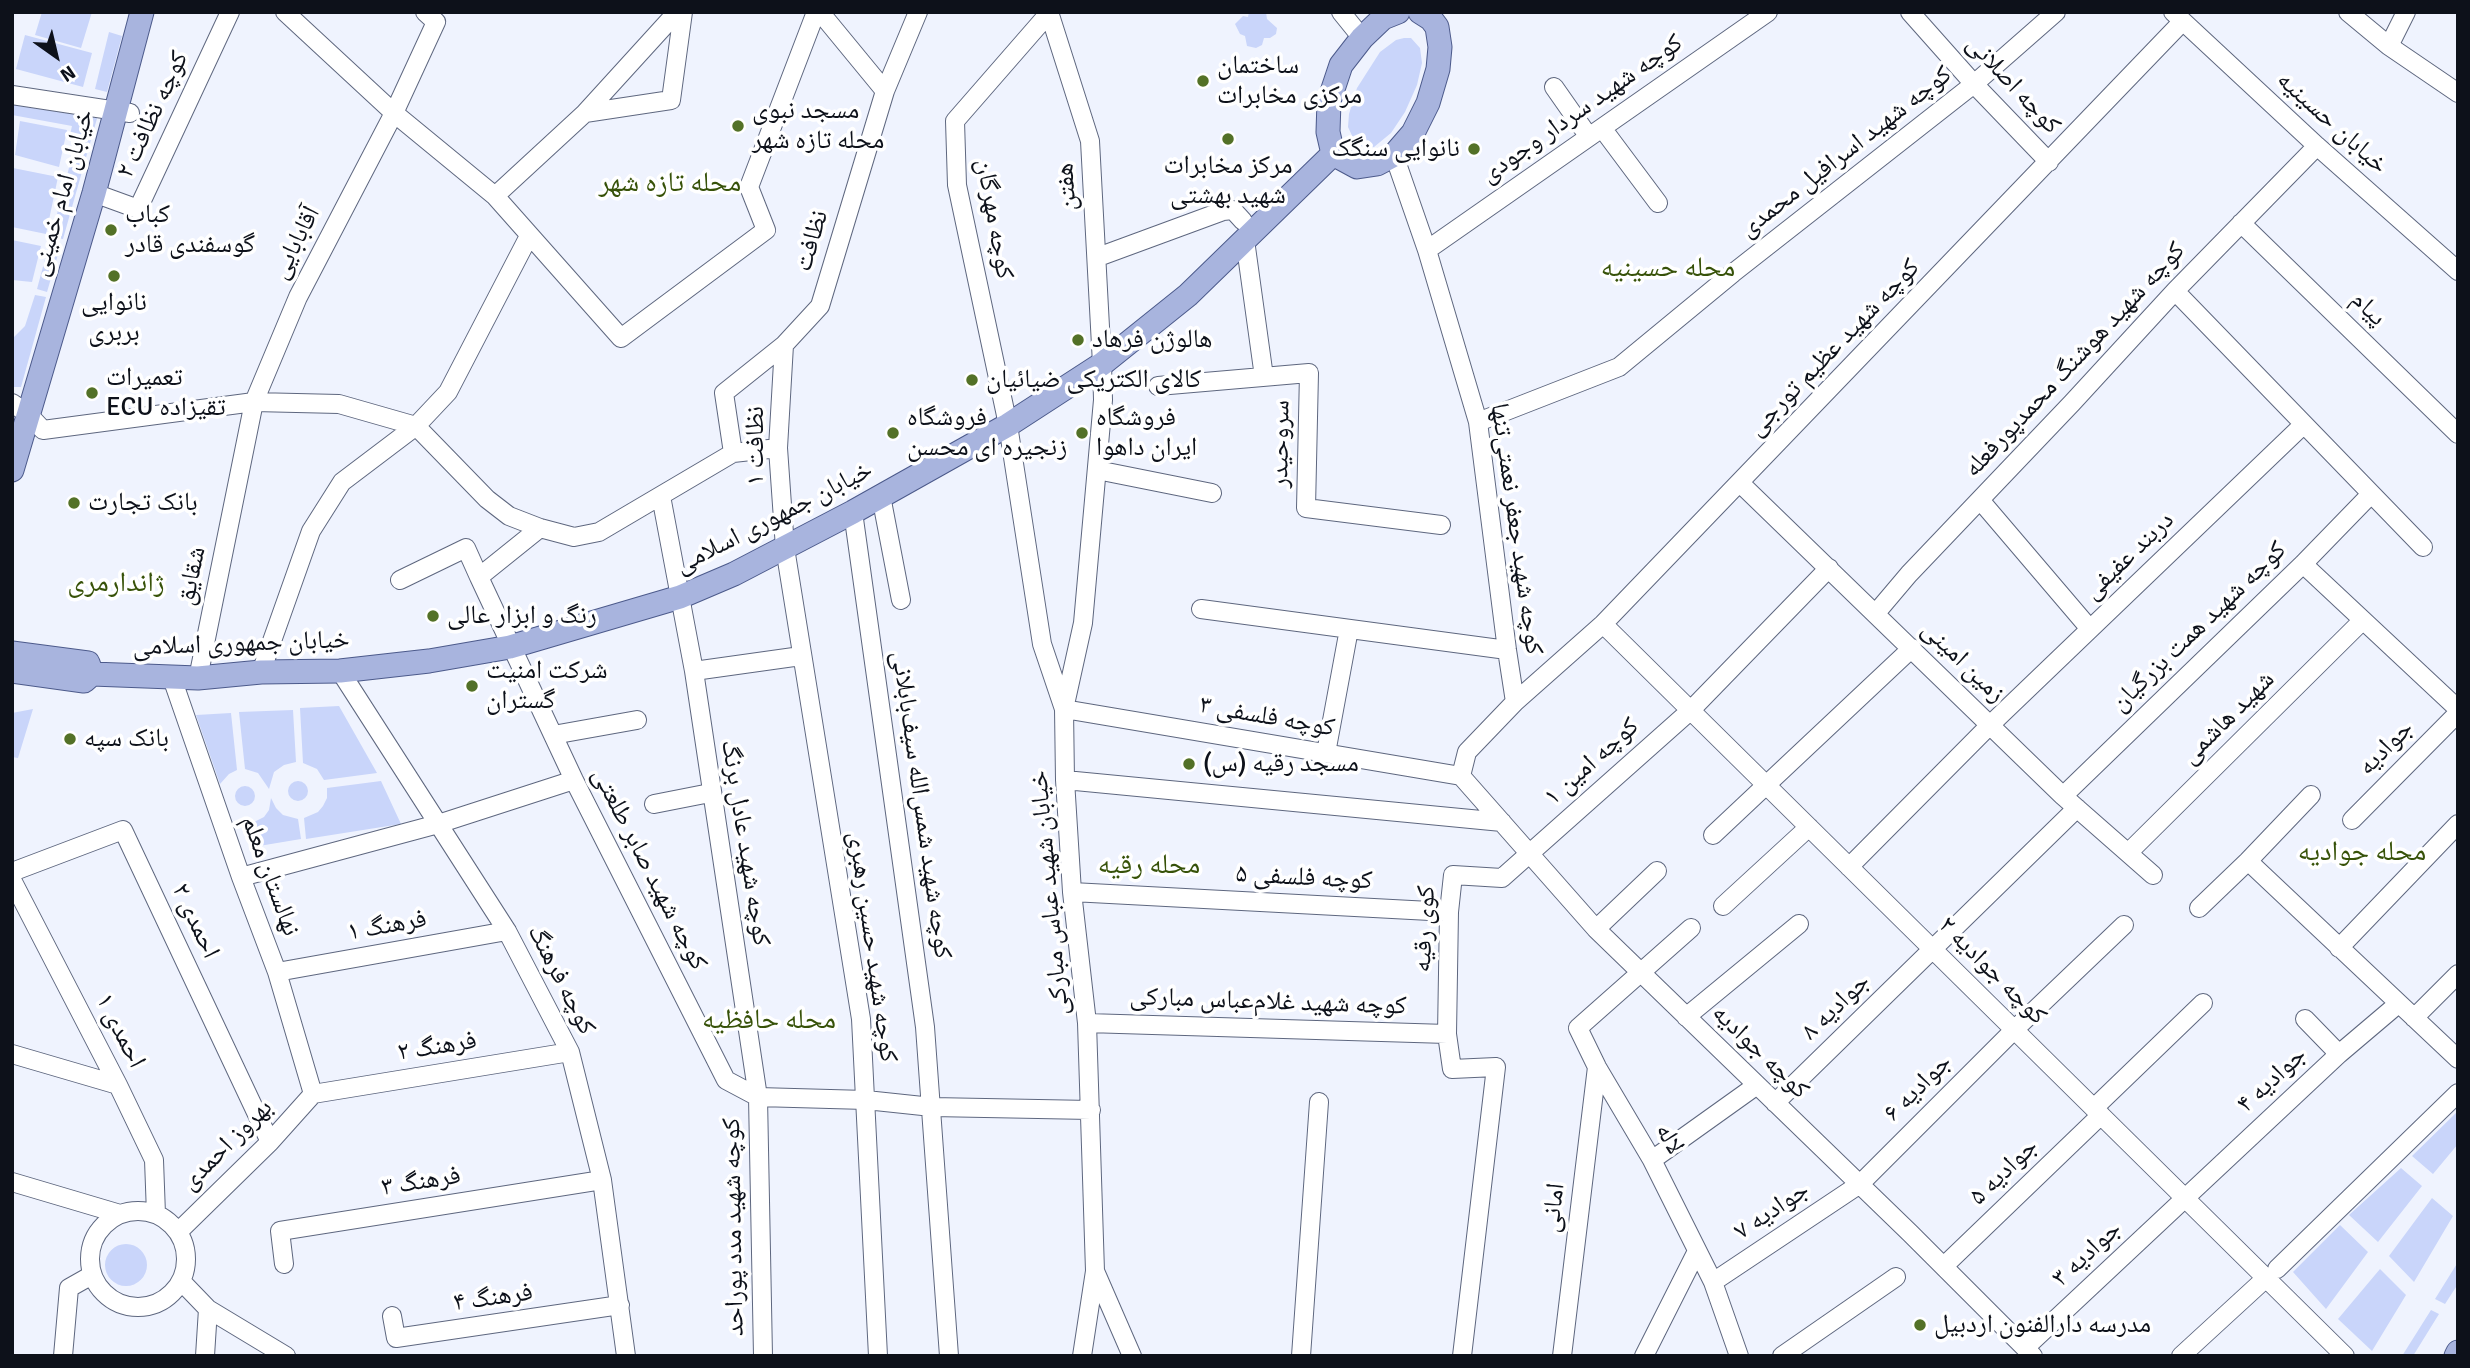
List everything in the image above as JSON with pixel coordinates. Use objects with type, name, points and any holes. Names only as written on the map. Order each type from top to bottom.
[{"type":"main road","name":"خیابان امام خمینی","points":[[12,470],[100,195],[123,111],[142,12]]},
{"type":"main road","points":[[1398,12],[1383,18],[1362,38],[1341,65],[1329,101],[1328,132],[1333,154],[1357,167],[1377,164],[1394,155],[1413,133],[1428,103],[1438,69],[1440,47],[1437,27],[1427,14]]},
{"type":"main road","name":"خیابان جمهوری اسلامی","points":[[12,671],[84,681],[92,674],[198,678],[261,672],[340,671],[429,661],[510,647],[680,597],[734,574],[853,512],[1008,425],[1102,364],[1188,295],[1244,230],[1333,154]]},
{"type":"main road","name":"خیابان جمهوری اسلامی","points":[[12,653],[88,663],[92,674]]},
{"type":"street","name":"کوچه نظافت ۲","points":[[100,195],[138,209],[230,12]]},
{"type":"street","points":[[285,12],[394,113],[495,196],[621,338],[766,230],[749,187],[818,12],[885,92]]},
{"type":"street","name":"آقابابایی","points":[[254,402],[298,297],[394,113],[436,22],[425,12]]},
{"type":"street","points":[[495,196],[585,113],[677,12]]},
{"type":"street","points":[[585,113],[671,100],[683,12]]},
{"type":"street","name":"نظافت","points":[[733,453],[724,393],[785,345],[820,306],[885,92],[918,12]]},
{"type":"street","points":[[1341,12],[1362,38]]},
{"type":"street","name":"کوچه شهید سردار وجودی","points":[[1427,250],[1768,12]]},
{"type":"street","name":"کوچه اصلانی","points":[[1910,12],[2049,162]]},
{"type":"street","name":"کوچه شهید اسرافیل محمدی","points":[[1478,422],[1619,367],[1733,273],[1974,84],[2056,12]]},
{"type":"street","points":[[2347,12],[2389,46],[2458,93]]},
{"type":"street","points":[[2389,46],[2406,12]]},
{"type":"street","name":"هفتن","points":[[1049,13],[1090,141],[1098,257],[1103,400],[1083,623],[1064,709]]},
{"type":"street","name":"کوچه مهرگان","points":[[1008,425],[957,186],[955,121],[1049,13]]},
{"type":"street","name":"خیابان حسینیه","points":[[2178,17],[2317,146],[2458,271]]},
{"type":"street","name":"کوچه شهید عظیم تورجی","points":[[1515,702],[1603,624],[2049,162],[2178,17]]},
{"type":"street","points":[[1554,87],[1658,203]]},
{"type":"street","points":[[12,95],[123,111]]},
{"type":"street","name":"کوچه شهید هوشنگ محمدپورفعله","points":[[1876,613],[1909,574],[2175,291],[2317,146]]},
{"type":"street","name":"کوچه شهید جعفر نعمتی‌تنها","points":[[1394,155],[1427,250],[1478,422],[1515,702]]},
{"type":"street","points":[[1098,257],[1223,211],[1233,210],[1244,230]]},
{"type":"street","name":"پیام","points":[[2241,223],[2458,434]]},
{"type":"street","name":"سروحیدر","points":[[1244,230],[1264,377]]},
{"type":"street","points":[[261,672],[310,531],[342,482],[416,426],[447,392],[529,236]]},
{"type":"street","points":[[2175,291],[2423,548]]},
{"type":"street","name":"نظافت ۱","points":[[785,345],[778,448],[785,548]]},
{"type":"street","name":"سروحیدر","points":[[1158,386],[1309,373],[1306,508],[1441,525]]},
{"type":"street","points":[[28,416],[254,402],[339,404],[416,426],[487,499],[509,516],[574,537],[599,532],[733,453],[778,448]]},
{"type":"street","name":"شقایق","points":[[198,678],[254,402]]},
{"type":"street","name":"خیابان شهید عباس مبارکی","points":[[1008,425],[1042,643],[1064,709],[1065,780],[1072,892],[1087,1023],[1095,1271],[1132,1356]]},
{"type":"street","name":"دربند عفیفی","points":[[1849,867],[1990,725],[2304,425]]},
{"type":"street","points":[[1097,470],[1212,493]]},
{"type":"street","name":"زمین امینی","points":[[1740,482],[2070,802],[2154,875]]},
{"type":"street","name":"کوچه شهید همت بزرگیان","points":[[1933,949],[2070,802],[2371,494]]},
{"type":"street","name":"کوچه شهید عادل برنگ","points":[[661,496],[694,671],[710,793],[758,1097]]},
{"type":"street","points":[[881,496],[901,600]]},
{"type":"street","points":[[1979,500],[2090,629]]},
{"type":"street","name":"کوچه شهید شمس‌الله سیف‌بابلانی","points":[[853,512],[923,1013],[949,1356]]},
{"type":"street","points":[[479,577],[540,528]]},
{"type":"street","name":"کوچه شهید صابر طلعتی","points":[[400,580],[467,548],[510,647],[726,1080],[758,1097]]},
{"type":"street","name":"کوچه شهید حسین رهبری","points":[[785,548],[861,1019],[878,1356]]},
{"type":"street","points":[[2303,564],[2458,711]]},
{"type":"street","name":"کوچه امین ۱","points":[[1529,853],[1691,710],[1829,568]]},
{"type":"street","points":[[1201,609],[1507,650]]},
{"type":"street","name":"شهید هاشمی","points":[[2129,852],[2363,620]]},
{"type":"street","name":"کوچه جوادیه ۲","points":[[1603,624],[2185,1198],[2271,1273],[2345,1356]]},
{"type":"street","points":[[1326,753],[1349,629]]},
{"type":"street","points":[[1713,835],[1912,648]]},
{"type":"street","points":[[694,671],[801,656]]},
{"type":"street","name":"کوچه فرهنگ","points":[[340,671],[507,931],[570,1052],[602,1180],[626,1356]]},
{"type":"street","name":"نهالستان معلم","points":[[172,678],[277,972],[313,1094]]},
{"type":"street","points":[[1461,776],[1467,752],[1515,702]]},
{"type":"street","name":"کوچه فلسفی ۳","points":[[1064,709],[1461,776]]},
{"type":"street","name":"جوادیه","points":[[2351,820],[2458,711]]},
{"type":"street","points":[[553,735],[637,720]]},
{"type":"street","name":"کوچه جوادیه","points":[[1461,776],[1596,929],[1944,1266],[2029,1352]]},
{"type":"street","points":[[241,877],[438,824],[575,780]]},
{"type":"street","points":[[1065,780],[1502,822]]},
{"type":"street","points":[[654,804],[710,793]]},
{"type":"street","points":[[2199,908],[2311,794]]},
{"type":"street","points":[[2339,948],[2458,824]]},
{"type":"street","points":[[1723,906],[1809,827]]},
{"type":"street","name":"احمدی ۲","points":[[12,872],[123,830],[270,1142]]},
{"type":"street","name":"کوی رقیه","points":[[1462,1356],[1496,1067],[1451,1069],[1447,1034],[1449,912],[1453,875],[1502,878],[1529,853]]},
{"type":"street","points":[[2248,861],[2458,1059]]},
{"type":"street","points":[[1596,929],[1657,871]]},
{"type":"street","name":"احمدی ۱","points":[[12,880],[118,1084],[154,1160],[156,1214]]},
{"type":"street","name":"کوچه فلسفی ۵","points":[[1072,892],[1449,912]]},
{"type":"street","points":[[1686,1017],[1799,924]]},
{"type":"street","name":"جوادیه ۶","points":[[1860,1184],[2124,925]]},
{"type":"street","points":[[1642,974],[1691,928]]},
{"type":"street","name":"فرهنگ ۱","points":[[277,972],[507,931]]},
{"type":"street","name":"جوادیه ۸","points":[[1775,1102],[1933,949]]},
{"type":"street","name":"لاله","points":[[1642,974],[1578,1028],[1597,1067],[1651,1160],[1713,1282],[1739,1356]]},
{"type":"street","points":[[2414,1018],[2458,974]]},
{"type":"street","name":"جوادیه ۵","points":[[1944,1266],[2203,1003]]},
{"type":"street","name":"جوادیه ۴","points":[[2185,1198],[2339,1054],[2398,1004]]},
{"type":"street","points":[[2305,1019],[2339,1054]]},
{"type":"street","name":"کوچه شهید غلام‌عباس مبارکی","points":[[1087,1023],[1447,1034]]},
{"type":"street","name":"فرهنگ ۲","points":[[313,1094],[570,1052]]},
{"type":"street","points":[[12,1054],[118,1084]]},
{"type":"street","name":"امانی","points":[[1563,1356],[1597,1067]]},
{"type":"street","points":[[1651,1160],[1757,1085]]},
{"type":"street","points":[[2181,1356],[2458,1093]]},
{"type":"street","name":"بهروز احمدی","points":[[178,1232],[270,1142],[313,1094]]},
{"type":"street","points":[[758,1097],[866,1100],[932,1107],[1091,1110]]},
{"type":"street","name":"کوچه شهید مدد پوراحد","points":[[758,1097],[763,1356]]},
{"type":"street","points":[[1301,1356],[1319,1102]]},
{"type":"street","name":"فرهنگ ۳","points":[[284,1264],[280,1231],[602,1180]]},
{"type":"street","points":[[12,1182],[120,1214],[144,1211],[168,1221],[178,1232],[186,1256],[181,1281],[171,1294],[158,1303],[142,1307],[126,1306],[111,1300],[99,1289],[92,1275],[89,1260],[97,1232],[120,1214]]},
{"type":"street","name":"جوادیه ۷","points":[[1713,1282],[1860,1184]]},
{"type":"street","name":"جوادیه ۳","points":[[2029,1352],[2185,1198]]},
{"type":"street","points":[[1644,1356],[1697,1251]]},
{"type":"street","points":[[1082,1356],[1095,1271]]},
{"type":"street","points":[[62,1356],[69,1288],[92,1275]]},
{"type":"street","points":[[1782,1356],[1896,1277]]},
{"type":"street","points":[[181,1281],[208,1309],[286,1356]]},
{"type":"street","name":"فرهنگ ۴","points":[[393,1316],[396,1338],[620,1306]]},
{"type":"street","points":[[205,1356],[208,1309]]},
{"type":"shaded area","points":[[42,12],[92,12],[81,48],[35,35]]},
{"type":"shaded area","points":[[1249,12],[1266,12],[1267,19],[1277,28],[1276,34],[1264,38],[1262,45],[1256,48],[1247,46],[1245,36],[1240,34],[1235,24],[1243,16],[1248,17]]},
{"type":"shaded area","points":[[109,32],[122,36],[107,92],[95,89]]},
{"type":"shaded area","points":[[25,35],[92,53],[83,87],[16,69]]},
{"type":"shaded area","points":[[1411,38],[1420,48],[1422,63],[1417,85],[1405,112],[1391,133],[1374,147],[1361,147],[1355,142],[1348,127],[1357,88],[1380,52],[1396,40]]},
{"type":"shaded area","points":[[12,104],[98,115],[63,239],[51,237],[76,141],[69,139],[72,126],[12,115]]},
{"type":"shaded area","points":[[20,121],[67,130],[59,167],[15,155]]},
{"type":"shaded area","points":[[13,168],[58,177],[46,234],[12,227]]},
{"type":"shaded area","points":[[12,240],[41,246],[32,282],[12,280]]},
{"type":"shaded area","points":[[48,248],[59,251],[47,292],[37,289]]},
{"type":"shaded area","points":[[35,295],[46,297],[21,387],[12,387],[12,339],[25,326]]},
{"type":"shaded area","points":[[339,706],[377,773],[324,780],[317,769],[303,763],[300,708]]},
{"type":"shaded area","points":[[33,709],[18,758],[12,757],[12,713]]},
{"type":"shaded area","points":[[293,710],[296,762],[284,765],[274,772],[269,789],[258,773],[245,769],[239,712]]},
{"type":"shaded area","points":[[231,713],[237,770],[220,784],[196,715]]},
{"type":"shaded area","points":[[298,781],[305,784],[308,791],[305,798],[298,801],[291,798],[288,791],[291,784]]},
{"type":"shaded area","points":[[381,781],[401,824],[306,839],[304,818],[318,812],[323,806],[327,798],[327,788]]},
{"type":"shaded area","points":[[245,786],[252,789],[255,796],[252,803],[245,806],[238,803],[235,796],[238,789]]},
{"type":"shaded area","points":[[271,798],[283,815],[298,819],[301,839],[253,847],[248,825],[264,817],[269,810]]},
{"type":"shaded area","points":[[2458,1111],[2458,1144],[2433,1174],[2412,1156]]},
{"type":"shaded area","points":[[2401,1168],[2422,1186],[2378,1242],[2349,1215]]},
{"type":"shaded area","points":[[2432,1198],[2453,1216],[2414,1282],[2389,1256]]},
{"type":"shaded area","points":[[2340,1225],[2368,1252],[2326,1309],[2293,1272]]},
{"type":"shaded area","points":[[126,1244],[141,1250],[147,1265],[141,1280],[126,1286],[111,1280],[105,1265],[111,1250]]},
{"type":"shaded area","points":[[2458,1262],[2458,1284],[2445,1304],[2435,1299]]},
{"type":"shaded area","points":[[2380,1269],[2406,1295],[2372,1351],[2338,1319]]},
{"type":"shaded area","points":[[2431,1310],[2439,1314],[2413,1356],[2402,1356]]},
{"type":"place","name":"ساختمان مرکزی مخابرات","points":[[1203,81]]},
{"type":"place","name":"مسجد نبوی محله تازه شهر","points":[[738,126]]},
{"type":"place","name":"مرکز مخابرات شهید بهشتی","points":[[1228,139]]},
{"type":"place","name":"نانوایی سنگک","points":[[1474,149]]},
{"type":"place","name":"کباب گوسفندی قادر","points":[[111,230]]},
{"type":"place","name":"نانوایی بربری","points":[[114,276]]},
{"type":"place","name":"هالوژن فرهاد","points":[[1078,340]]},
{"type":"place","name":"کالای الکتریکی ضیائیان","points":[[972,380]]},
{"type":"place","name":"تعمیرات ECU تقیزاده","points":[[92,393]]},
{"type":"place","name":"فروشگاه زنجیره ای محسن","points":[[893,433]]},
{"type":"place","name":"فروشگاه ایران داهوا","points":[[1082,433]]},
{"type":"place","name":"بانک تجارت","points":[[74,503]]},
{"type":"place","name":"رنگ و ابزار عالی","points":[[433,616]]},
{"type":"place","name":"شرکت امنیت گستران","points":[[472,686]]},
{"type":"place","name":"بانک سپه","points":[[70,739]]},
{"type":"place","name":"مسجد رقیه (س)","points":[[1189,764]]},
{"type":"place","name":"مدرسه دارالفنون اردبیل","points":[[1920,1325]]},
{"type":"district","name":"محله تازه شهر","points":[[670,184]]},
{"type":"district","name":"محله حسینیه","points":[[1668,269]]},
{"type":"district","name":"ژاندارمری","points":[[116,584]]},
{"type":"district","name":"محله جوادیه","points":[[2362,853]]},
{"type":"district","name":"محله رقیه","points":[[1149,866]]},
{"type":"district","name":"محله حافظیه","points":[[769,1021]]}]
